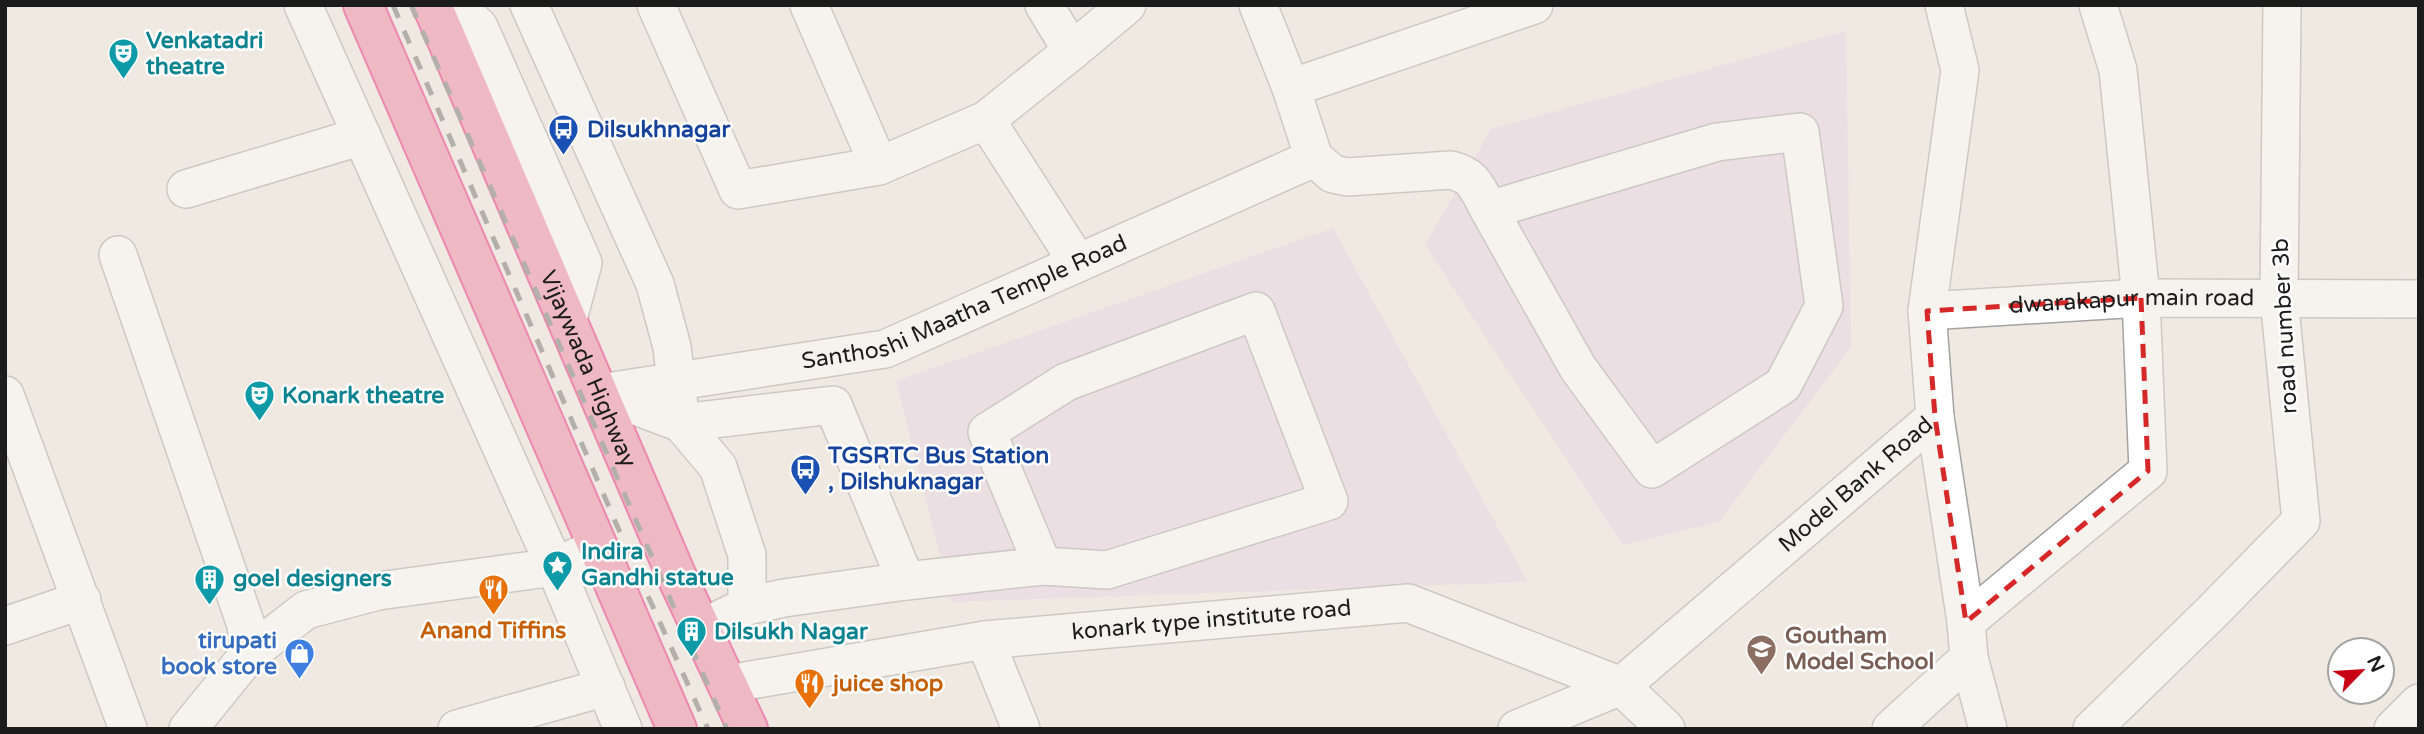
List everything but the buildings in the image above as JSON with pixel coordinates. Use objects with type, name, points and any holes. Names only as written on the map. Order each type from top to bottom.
[{"type":"highway","points":[[363,5],[677,729]]},
{"type":"highway","name":"Vijaywada Highway","points":[[432,5],[677,577],[748,729]]},
{"type":"street","points":[[303,5],[555,567],[623,729]]},
{"type":"street","points":[[455,5],[479,27],[583,263],[568,319]]},
{"type":"street","points":[[530,5],[655,284],[672,347],[681,423],[718,467],[747,555],[747,606]]},
{"type":"street","points":[[656,5],[738,190],[879,166],[986,120],[1127,5]]},
{"type":"street","points":[[809,5],[879,166]]},
{"type":"street","points":[[1044,5],[1072,51]]},
{"type":"street","points":[[1258,5],[1291,88],[1314,158],[1333,174],[1347,177],[1451,170],[1466,174],[1489,209],[1578,368],[1652,469],[1783,384],[1824,306],[1800,132],[1717,142],[1489,209]]},
{"type":"street","points":[[1291,88],[1534,5]]},
{"type":"street","name":"Model Bank Road","points":[[1517,729],[1621,686],[1935,417],[1927,311],[1960,70],[1944,5]]},
{"type":"street","points":[[1966,622],[2148,471],[2140,298],[2118,70],[2098,5]]},
{"type":"street","name":"road number 3b","points":[[2092,729],[2301,521],[2279,298],[2282,5]]},
{"type":"street","points":[[986,120],[1078,263]]},
{"type":"street","points":[[186,189],[362,136]]},
{"type":"street","name":"Santhoshi Maatha Temple Road","points":[[600,393],[885,348],[1314,158]]},
{"type":"street","points":[[118,255],[246,625],[249,654]]},
{"type":"street","name":"dwarakapur main road","points":[[1927,311],[2140,298],[2419,299]]},
{"type":"street","points":[[702,628],[747,606],[784,598],[1043,566],[1107,570],[1329,501],[1256,311],[1066,382],[987,432],[1043,566]]},
{"type":"street","points":[[600,393],[681,423],[833,405],[906,582]]},
{"type":"street","points":[[5,395],[128,729]]},
{"type":"street","points":[[1935,417],[1966,622],[1969,659],[1988,729]]},
{"type":"street","points":[[188,729],[249,654],[306,610],[378,591],[555,567],[598,547]]},
{"type":"street","points":[[5,626],[82,600]]},
{"type":"street","name":"konark type institute road","points":[[728,684],[985,640],[1408,603],[1621,686],[1666,729]]},
{"type":"street","points":[[985,640],[1021,729]]},
{"type":"street","points":[[1891,729],[1969,659]]},
{"type":"street","points":[[457,729],[606,687]]},
{"type":"street","points":[[2393,729],[2419,703]]},
{"type":"highlighted area","points":[[2141,298],[2148,471],[1966,622],[1935,417],[1927,311]]},
{"type":"shaded area","points":[[1846,31],[1851,347],[1719,522],[1623,545],[1425,245],[1491,129]]},
{"type":"shaded area","points":[[1333,228],[1528,582],[952,602],[896,381]]},
{"type":"railway","points":[[393,5],[634,565],[708,729]]},
{"type":"railway","points":[[411,5],[727,729]]},
{"type":"place","name":"Venkatadri theatre","points":[[123,81]]},
{"type":"place","name":"Dilsukhnagar","points":[[564,157]]},
{"type":"place","name":"Konark theatre","points":[[259,423]]},
{"type":"place","name":"TGSRTC Bus Station , Dilshuknagar","points":[[805,496]]},
{"type":"place","name":"Indira Gandhi statue","points":[[558,592]]},
{"type":"place","name":"goel designers","points":[[210,606]]},
{"type":"place","name":"Anand Tiffins","points":[[493,617]]},
{"type":"place","name":"Dilsukh Nagar","points":[[691,659]]},
{"type":"place","name":"Goutham Model School","points":[[1762,676]]},
{"type":"place","name":"tirupati book store","points":[[300,681]]},
{"type":"place","name":"juice shop","points":[[810,711]]}]
